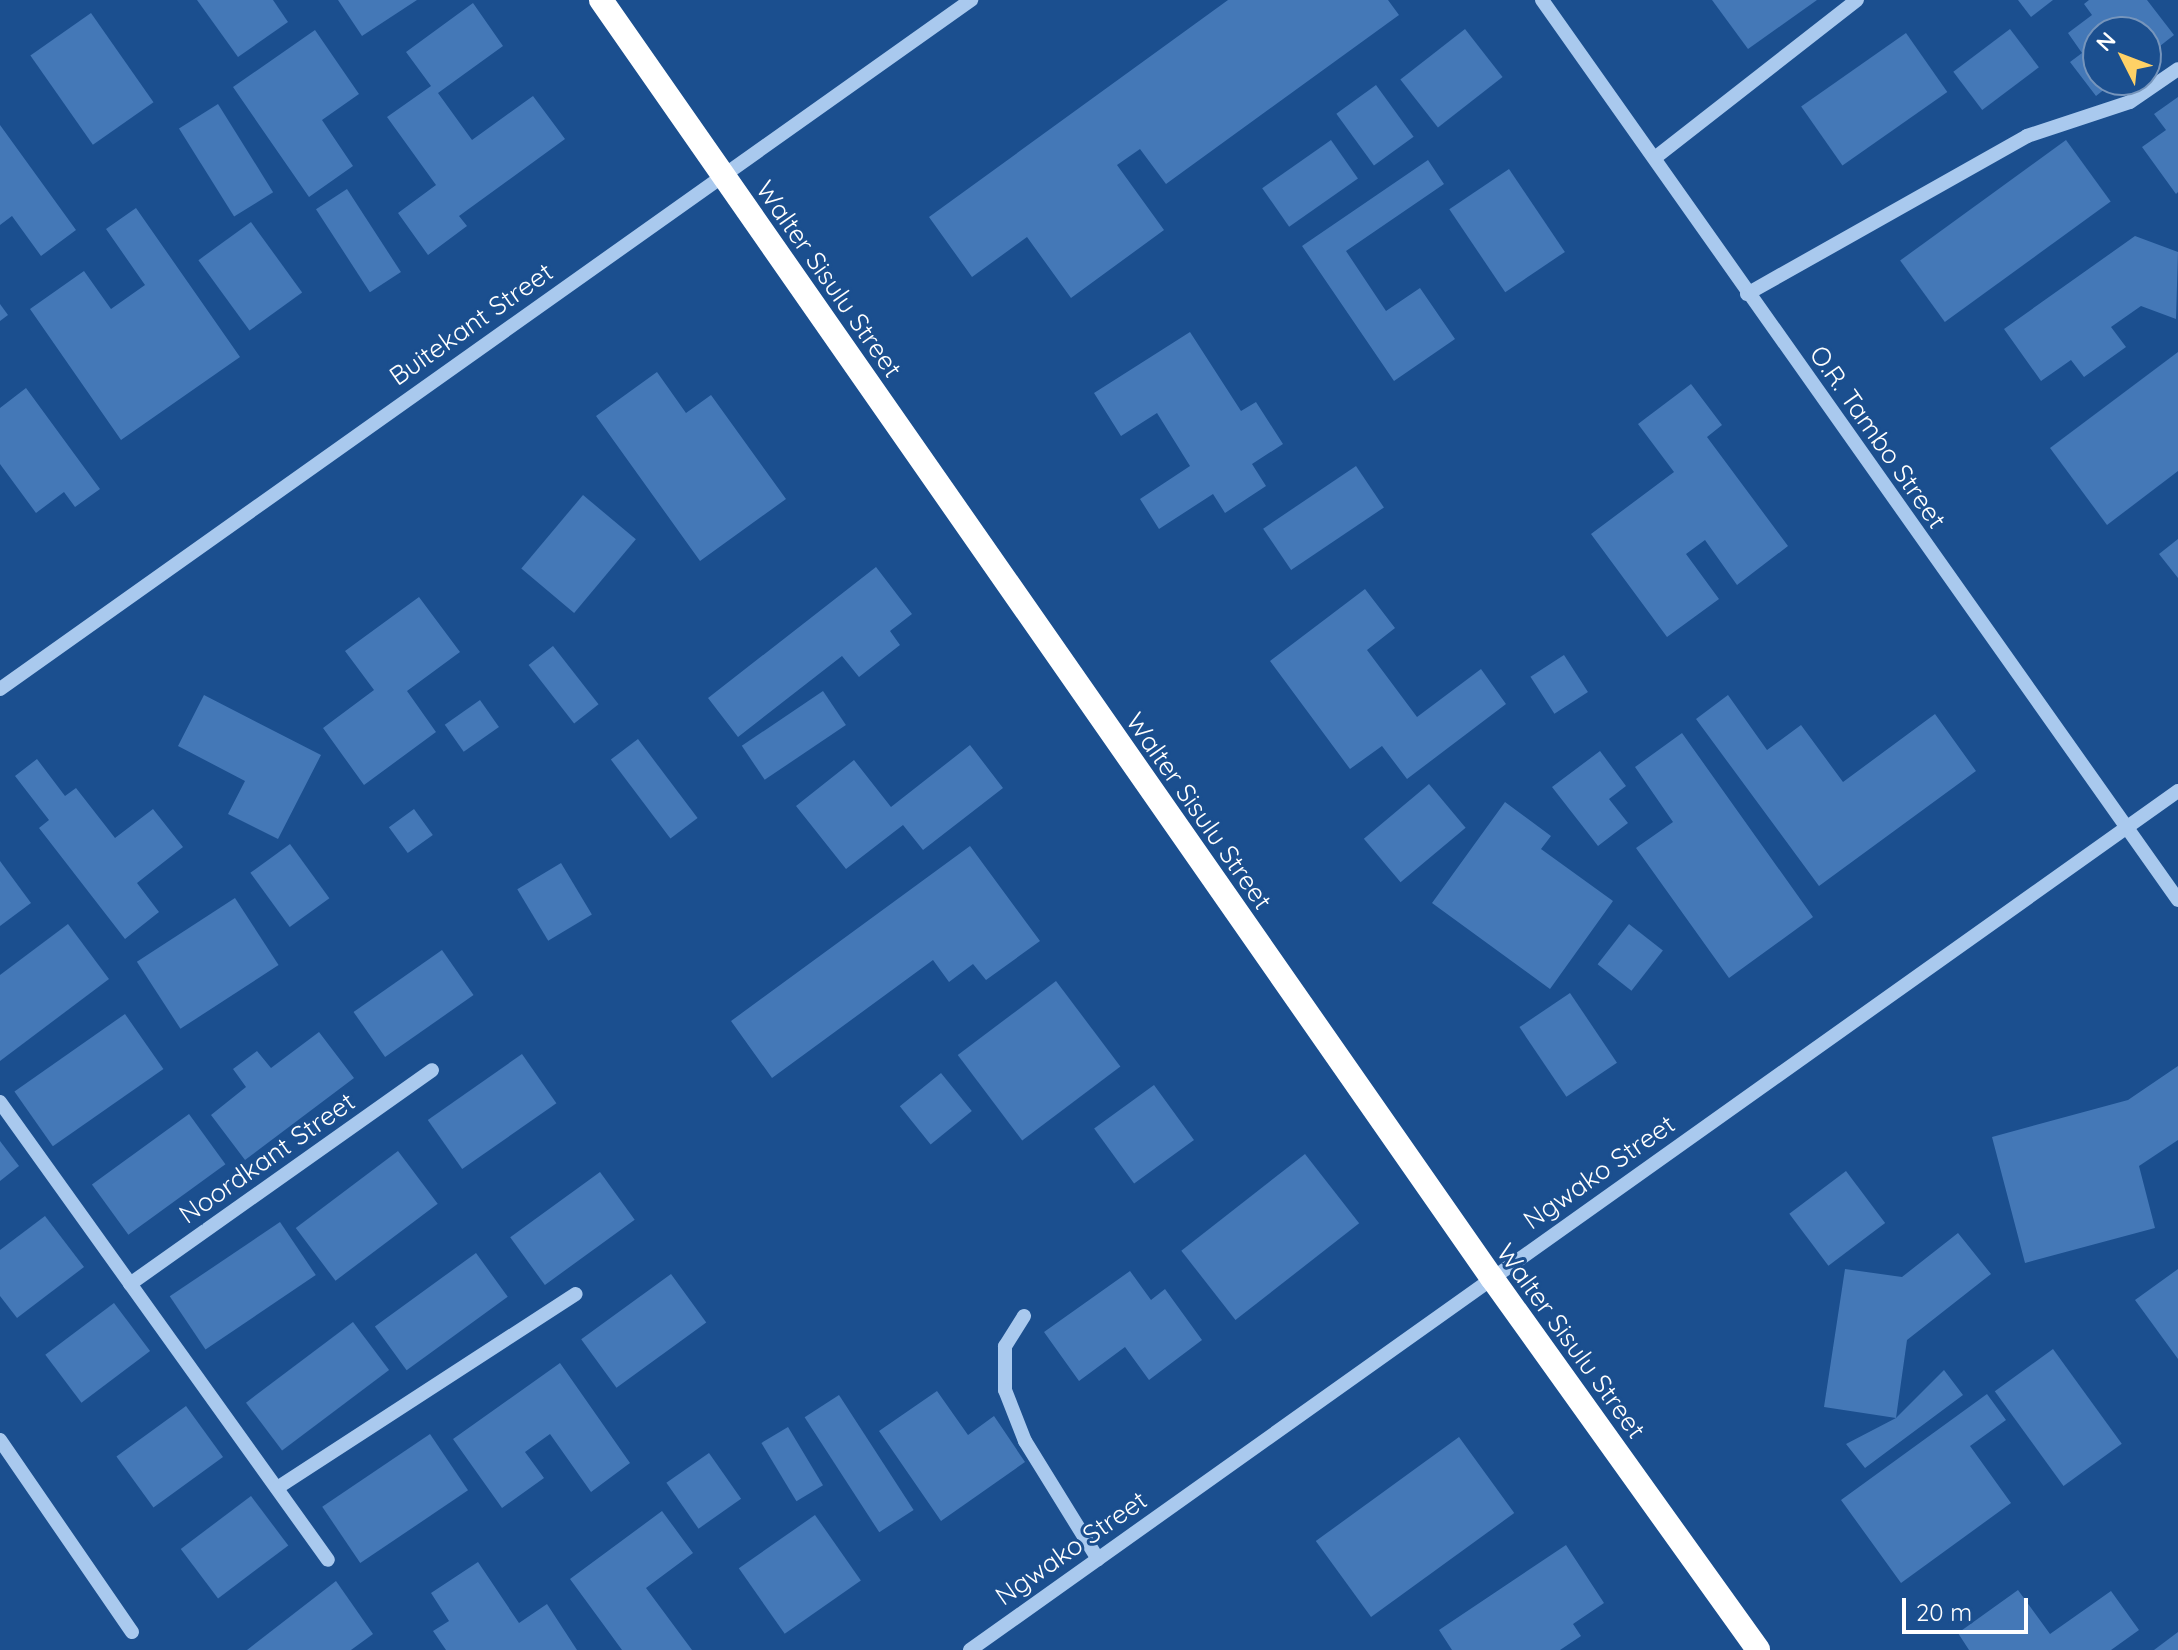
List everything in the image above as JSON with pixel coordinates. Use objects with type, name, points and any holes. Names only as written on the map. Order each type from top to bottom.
[{"type":"highway","name":"Walter Sisulu Street","points":[[601,0],[1492,1278],[1758,1650]]},
{"type":"street","name":"Buitekant Street","points":[[0,689],[971,0]]},
{"type":"street","name":"O.R. Tambo Street","points":[[1542,0],[1656,157],[1747,294],[2178,900]]},
{"type":"street","points":[[1656,157],[1857,0]]},
{"type":"street","points":[[1747,294],[2027,136],[2130,102],[2178,69]]},
{"type":"street","name":"Ngwako Street","points":[[970,1650],[2178,791]]},
{"type":"street","name":"Noordkant Street","points":[[130,1284],[432,1070]]},
{"type":"street","points":[[0,1102],[328,1560]]},
{"type":"street","points":[[277,1488],[576,1294]]},
{"type":"street","points":[[1024,1316],[1005,1346],[1005,1390],[1025,1441],[1098,1559]]},
{"type":"street","points":[[0,1440],[132,1632]]},
{"type":"building","points":[[197,0],[273,0],[288,22],[238,57]]},
{"type":"building","points":[[338,0],[417,0],[362,36]]},
{"type":"building","points":[[1228,0],[1388,0],[1399,15],[1166,184],[1140,149],[1117,165],[1164,230],[1071,298],[1027,237],[972,277],[929,217]]},
{"type":"building","points":[[1712,0],[1817,0],[1748,49]]},
{"type":"building","points":[[2018,0],[2053,0],[2031,17]]},
{"type":"building","points":[[2089,0],[2147,0],[2159,16],[2091,16],[2084,4]]},
{"type":"building","points":[[473,3],[503,46],[438,93],[472,140],[533,96],[565,139],[459,216],[467,226],[428,255],[398,213],[436,185],[387,117],[431,86],[406,52]]},
{"type":"building","points":[[91,13],[154,102],[93,145],[30,55]]},
{"type":"building","points":[[2162,19],[2174,35],[2162,44]]},
{"type":"building","points":[[2082,22],[2082,53],[2068,33]]},
{"type":"building","points":[[1465,29],[1503,77],[1438,128],[1400,79]]},
{"type":"building","points":[[2010,29],[2039,67],[1982,110],[1953,72]]},
{"type":"building","points":[[315,30],[359,94],[322,120],[353,166],[309,197],[233,87]]},
{"type":"building","points":[[1906,33],[1947,92],[1842,165],[1801,106]]},
{"type":"building","points":[[2082,53],[2082,78],[2070,62]]},
{"type":"building","points":[[1376,85],[1414,137],[1374,166],[1336,114]]},
{"type":"building","points":[[2178,97],[2176,194],[2142,147],[2166,130],[2154,114]]},
{"type":"building","points":[[218,104],[273,192],[234,217],[179,128]]},
{"type":"building","points":[[0,125],[76,230],[41,256],[12,216],[0,225]]},
{"type":"building","points":[[1331,140],[1358,179],[1289,227],[1262,188]]},
{"type":"building","points":[[2066,140],[2111,201],[1945,322],[1900,260]]},
{"type":"building","points":[[1428,160],[1444,184],[1346,251],[1386,311],[1420,288],[1455,339],[1394,381],[1302,246]]},
{"type":"building","points":[[1509,169],[1565,252],[1505,292],[1449,209]]},
{"type":"building","points":[[347,189],[401,272],[370,292],[316,209]]},
{"type":"building","points":[[136,208],[240,357],[121,440],[30,309],[84,271],[111,309],[145,285],[106,229]]},
{"type":"building","points":[[251,222],[302,292],[250,331],[198,260]]},
{"type":"building","points":[[2135,236],[2178,252],[2176,319],[2141,306],[2111,327],[2126,347],[2084,377],[2071,360],[2041,381],[2004,329]]},
{"type":"building","points":[[0,304],[8,315],[0,321]]},
{"type":"building","points":[[1190,332],[1241,411],[1256,402],[1283,444],[1252,464],[1266,486],[1225,513],[1213,494],[1159,529],[1140,499],[1190,466],[1157,413],[1121,436],[1094,393]]},
{"type":"building","points":[[2178,352],[2178,471],[2107,525],[2050,448]]},
{"type":"building","points":[[657,372],[686,413],[711,395],[786,499],[700,561],[596,416]]},
{"type":"building","points":[[1691,384],[1722,425],[1707,437],[1788,546],[1737,585],[1705,540],[1686,554],[1719,599],[1667,637],[1591,534],[1674,472],[1638,424]]},
{"type":"building","points":[[26,388],[100,489],[75,507],[64,492],[36,513],[0,464],[0,408]]},
{"type":"building","points":[[1356,466],[1384,507],[1291,570],[1263,529]]},
{"type":"building","points":[[583,495],[636,539],[574,613],[521,569]]},
{"type":"building","points":[[2178,539],[2178,578],[2159,554]]},
{"type":"building","points":[[876,567],[912,614],[890,631],[900,645],[859,677],[842,656],[738,737],[708,698]]},
{"type":"building","points":[[1365,589],[1395,628],[1367,650],[1417,717],[1481,669],[1506,704],[1407,779],[1382,746],[1350,769],[1270,661]]},
{"type":"building","points":[[419,597],[460,652],[407,691],[436,732],[364,785],[323,728],[374,690],[345,651]]},
{"type":"building","points":[[553,646],[599,704],[574,723],[529,665]]},
{"type":"building","points":[[1564,655],[1588,692],[1554,714],[1530,677]]},
{"type":"building","points":[[823,691],[846,725],[765,780],[742,746]]},
{"type":"building","points":[[204,695],[321,755],[278,839],[228,814],[245,781],[178,746]]},
{"type":"building","points":[[1728,695],[1767,750],[1801,725],[1843,782],[1935,714],[1976,771],[1819,886],[1696,719]]},
{"type":"building","points":[[480,700],[499,727],[464,752],[445,725]]},
{"type":"building","points":[[1682,733],[1813,917],[1729,978],[1636,848],[1673,822],[1635,767]]},
{"type":"building","points":[[638,739],[698,818],[670,839],[611,759]]},
{"type":"building","points":[[970,745],[1003,788],[923,850],[903,825],[846,869],[796,806],[854,760],[891,807]]},
{"type":"building","points":[[1600,751],[1626,786],[1609,799],[1628,823],[1598,846],[1552,787]]},
{"type":"building","points":[[37,759],[65,796],[76,788],[115,838],[153,809],[183,847],[137,883],[159,912],[125,939],[39,828],[49,820],[15,776]]},
{"type":"building","points":[[1429,784],[1466,828],[1401,882],[1364,839]]},
{"type":"building","points":[[1505,802],[1551,836],[1541,849],[1613,901],[1550,989],[1432,903]]},
{"type":"building","points":[[414,809],[433,835],[408,853],[389,827]]},
{"type":"building","points":[[290,844],[329,898],[290,927],[250,873]]},
{"type":"building","points":[[970,846],[1040,941],[986,980],[973,964],[949,982],[933,960],[772,1078],[731,1021]]},
{"type":"building","points":[[0,861],[31,903],[0,926]]},
{"type":"building","points":[[561,863],[592,914],[548,941],[517,889]]},
{"type":"building","points":[[235,898],[279,965],[180,1029],[137,962]]},
{"type":"building","points":[[68,924],[109,979],[0,1061],[0,975]]},
{"type":"building","points":[[1629,924],[1663,950],[1631,991],[1598,964]]},
{"type":"building","points":[[442,950],[474,995],[385,1057],[354,1012]]},
{"type":"building","points":[[1056,981],[1120,1066],[1022,1140],[958,1055]]},
{"type":"building","points":[[1570,993],[1617,1063],[1566,1097],[1519,1027]]},
{"type":"building","points":[[125,1014],[163,1069],[53,1146],[14,1091]]},
{"type":"building","points":[[319,1032],[354,1078],[245,1160],[211,1115],[246,1087],[233,1069],[257,1051],[271,1068]]},
{"type":"building","points":[[522,1054],[556,1103],[462,1169],[428,1120]]},
{"type":"building","points":[[2178,1066],[2178,1140],[2139,1166],[2155,1228],[2025,1263],[1992,1137],[2128,1100]]},
{"type":"building","points":[[941,1073],[972,1111],[931,1144],[900,1106]]},
{"type":"building","points":[[1154,1085],[1194,1140],[1134,1184],[1094,1128]]},
{"type":"building","points":[[189,1114],[225,1164],[128,1235],[92,1185]]},
{"type":"building","points":[[0,1141],[19,1166],[0,1181]]},
{"type":"building","points":[[398,1151],[438,1204],[335,1281],[296,1228]]},
{"type":"building","points":[[1305,1154],[1359,1223],[1235,1320],[1181,1251]]},
{"type":"building","points":[[1846,1171],[1885,1223],[1828,1266],[1789,1214]]},
{"type":"building","points":[[600,1172],[635,1220],[545,1285],[510,1237]]},
{"type":"building","points":[[45,1216],[84,1267],[17,1318],[0,1296],[0,1250]]},
{"type":"building","points":[[280,1222],[316,1275],[206,1349],[170,1296]]},
{"type":"building","points":[[1958,1233],[1991,1274],[1907,1340],[1896,1418],[1824,1407],[1845,1269],[1902,1277]]},
{"type":"building","points":[[476,1253],[508,1297],[407,1370],[375,1326]]},
{"type":"building","points":[[2178,1269],[2178,1359],[2135,1300]]},
{"type":"building","points":[[1130,1271],[1151,1300],[1165,1289],[1202,1340],[1149,1380],[1125,1347],[1079,1381],[1044,1332]]},
{"type":"building","points":[[671,1274],[706,1323],[616,1388],[581,1339]]},
{"type":"building","points":[[114,1303],[150,1351],[81,1403],[45,1355]]},
{"type":"building","points":[[353,1322],[389,1370],[282,1451],[246,1403]]},
{"type":"building","points":[[2053,1349],[2122,1444],[2064,1486],[1995,1391]]},
{"type":"building","points":[[560,1363],[630,1463],[591,1492],[550,1434],[525,1452],[544,1478],[502,1508],[453,1439]]},
{"type":"building","points":[[1944,1370],[1963,1395],[1865,1468],[1846,1444],[1896,1418]]},
{"type":"building","points":[[937,1391],[968,1435],[994,1416],[1025,1462],[941,1521],[879,1431]]},
{"type":"building","points":[[1987,1394],[2006,1420],[1970,1446],[2011,1503],[1901,1583],[1841,1500]]},
{"type":"building","points":[[839,1395],[914,1510],[879,1532],[805,1417]]},
{"type":"building","points":[[186,1406],[223,1457],[153,1508],[116,1457]]},
{"type":"building","points":[[788,1427],[823,1485],[796,1501],[761,1443]]},
{"type":"building","points":[[430,1434],[468,1490],[360,1563],[322,1507]]},
{"type":"building","points":[[1459,1437],[1514,1513],[1371,1617],[1316,1541]]},
{"type":"building","points":[[709,1453],[741,1499],[699,1529],[666,1483]]},
{"type":"building","points":[[251,1496],[288,1546],[218,1598],[181,1549]]},
{"type":"building","points":[[662,1511],[693,1553],[646,1588],[692,1650],[622,1650],[570,1579]]},
{"type":"building","points":[[815,1515],[861,1581],[785,1634],[739,1568]]},
{"type":"building","points":[[1566,1545],[1604,1603],[1573,1624],[1581,1636],[1560,1650],[1452,1650],[1439,1630]]},
{"type":"building","points":[[478,1562],[519,1623],[547,1604],[577,1650],[446,1650],[433,1631],[449,1621],[431,1593]]},
{"type":"building","points":[[336,1581],[373,1634],[351,1650],[247,1650]]},
{"type":"building","points":[[2018,1590],[2050,1634],[2111,1591],[2139,1630],[2111,1650],[1969,1650],[1958,1633]]},
{"type":"building","points":[[2178,1632],[2178,1650],[2154,1650]]}]
